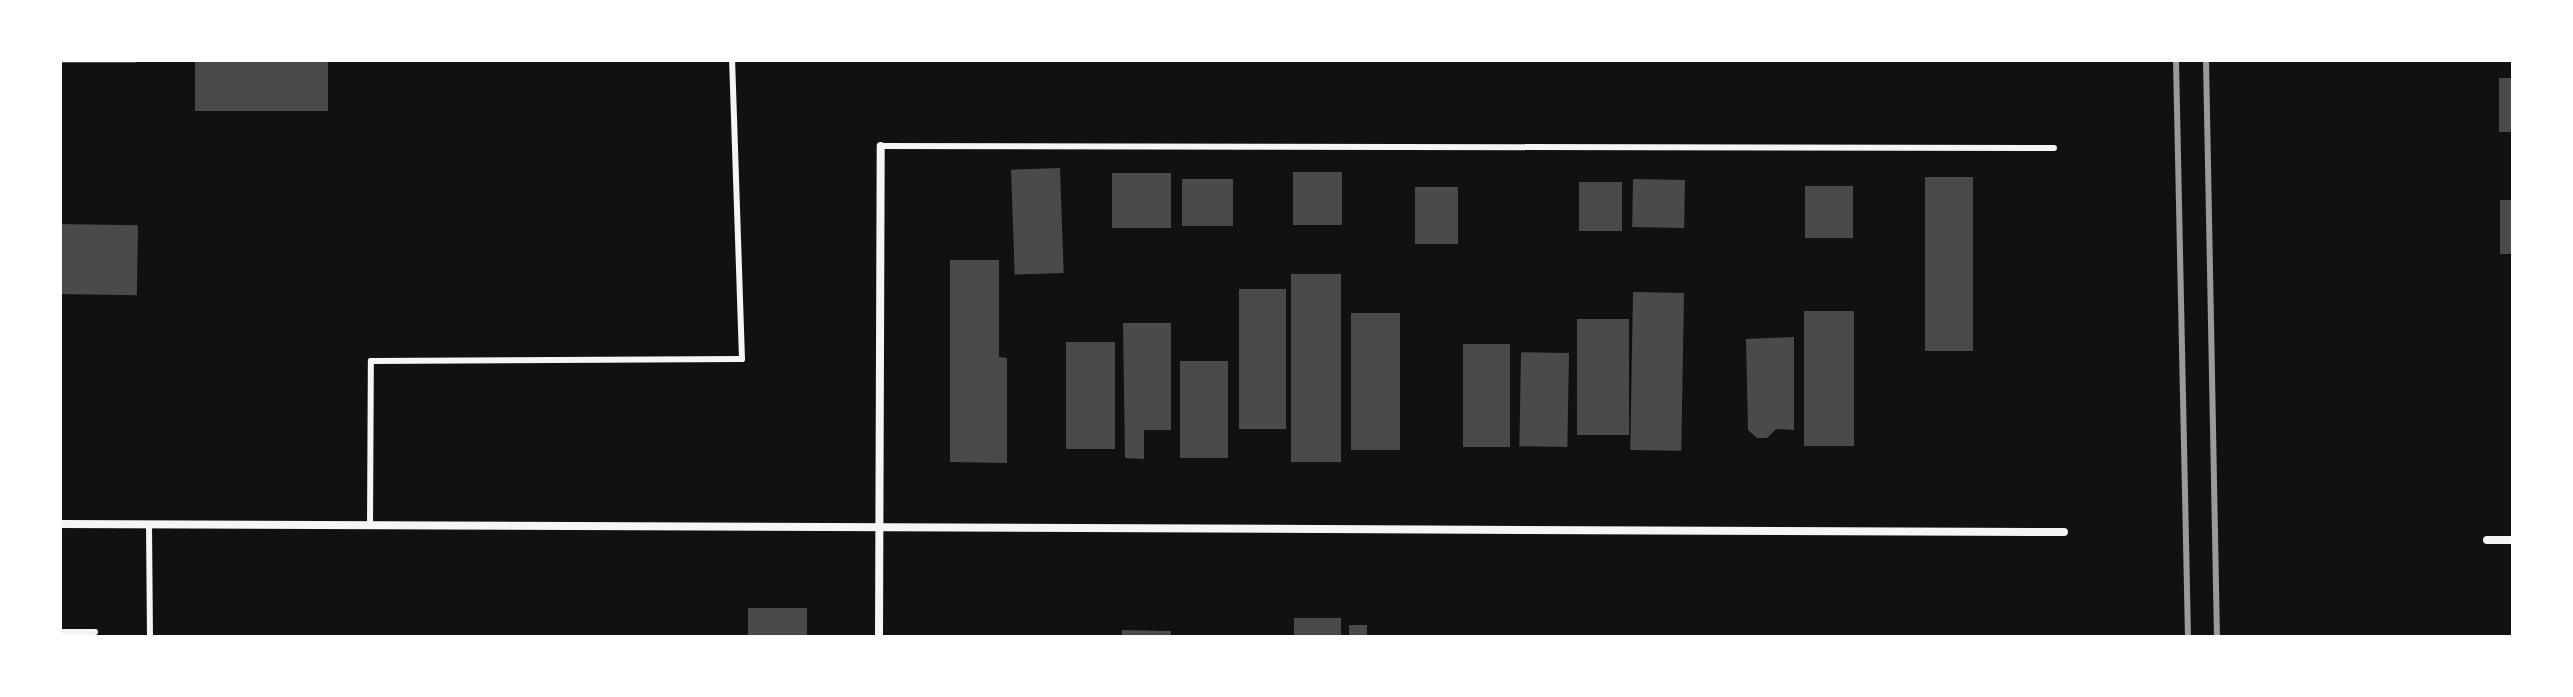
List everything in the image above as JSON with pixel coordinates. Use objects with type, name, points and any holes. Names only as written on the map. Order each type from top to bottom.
[{"type":"street","points":[[879,637],[881,146]]},
{"type":"street","points":[[60,524],[2064,532]]},
{"type":"street","points":[[2487,540],[2513,540]]},
{"type":"lane","points":[[370,526],[371,361],[742,359],[732,60]]},
{"type":"lane","points":[[881,146],[2054,148]]},
{"type":"lane","points":[[149,524],[150,637]]},
{"type":"lane","points":[[60,632],[95,632]]},
{"type":"building","points":[[60,60],[136,60],[136,63],[60,63]]},
{"type":"building","points":[[195,60],[328,60],[328,111],[195,111]]},
{"type":"building","points":[[2499,78],[2513,78],[2513,132],[2499,132]]},
{"type":"building","points":[[1060,168],[1064,273],[1015,275],[1011,170]]},
{"type":"building","points":[[1293,172],[1342,172],[1342,225],[1293,225]]},
{"type":"building","points":[[1112,173],[1171,173],[1171,228],[1112,228]]},
{"type":"building","points":[[1925,177],[1973,177],[1973,351],[1925,351]]},
{"type":"building","points":[[1182,179],[1233,179],[1233,226],[1182,226]]},
{"type":"building","points":[[1633,179],[1685,180],[1684,228],[1632,227]]},
{"type":"building","points":[[1579,182],[1622,182],[1622,231],[1579,231]]},
{"type":"building","points":[[1805,186],[1853,186],[1853,238],[1805,238]]},
{"type":"building","points":[[1415,187],[1458,187],[1458,244],[1415,244]]},
{"type":"building","points":[[2500,200],[2513,200],[2513,254],[2500,254]]},
{"type":"building","points":[[60,224],[138,225],[137,295],[60,294]]},
{"type":"building","points":[[950,260],[999,260],[999,357],[1007,358],[1007,463],[950,462]]},
{"type":"building","points":[[1291,274],[1341,274],[1341,462],[1291,462]]},
{"type":"building","points":[[1239,289],[1286,289],[1286,429],[1239,429]]},
{"type":"building","points":[[1633,292],[1684,293],[1681,451],[1630,450]]},
{"type":"building","points":[[1804,311],[1854,311],[1854,446],[1804,446]]},
{"type":"building","points":[[1351,313],[1400,313],[1400,450],[1351,450]]},
{"type":"building","points":[[1577,319],[1629,319],[1629,435],[1577,435]]},
{"type":"building","points":[[1123,323],[1171,323],[1171,430],[1144,430],[1144,459],[1125,458]]},
{"type":"building","points":[[1794,337],[1794,430],[1776,429],[1767,438],[1757,438],[1748,430],[1746,339]]},
{"type":"building","points":[[1066,342],[1115,342],[1115,449],[1066,449]]},
{"type":"building","points":[[1463,344],[1510,344],[1510,447],[1463,447]]},
{"type":"building","points":[[1521,352],[1569,353],[1567,447],[1519,446]]},
{"type":"building","points":[[1180,361],[1228,361],[1228,458],[1180,458]]},
{"type":"building","points":[[748,608],[807,608],[807,637],[748,637]]},
{"type":"building","points":[[1294,618],[1341,618],[1341,637],[1294,637]]},
{"type":"building","points":[[1349,625],[1367,625],[1367,637],[1349,637]]},
{"type":"building","points":[[1122,630],[1171,631],[1171,637],[1122,637]]},
{"type":"railway","points":[[2176,60],[2188,637]]},
{"type":"railway","points":[[2206,60],[2217,637]]}]
